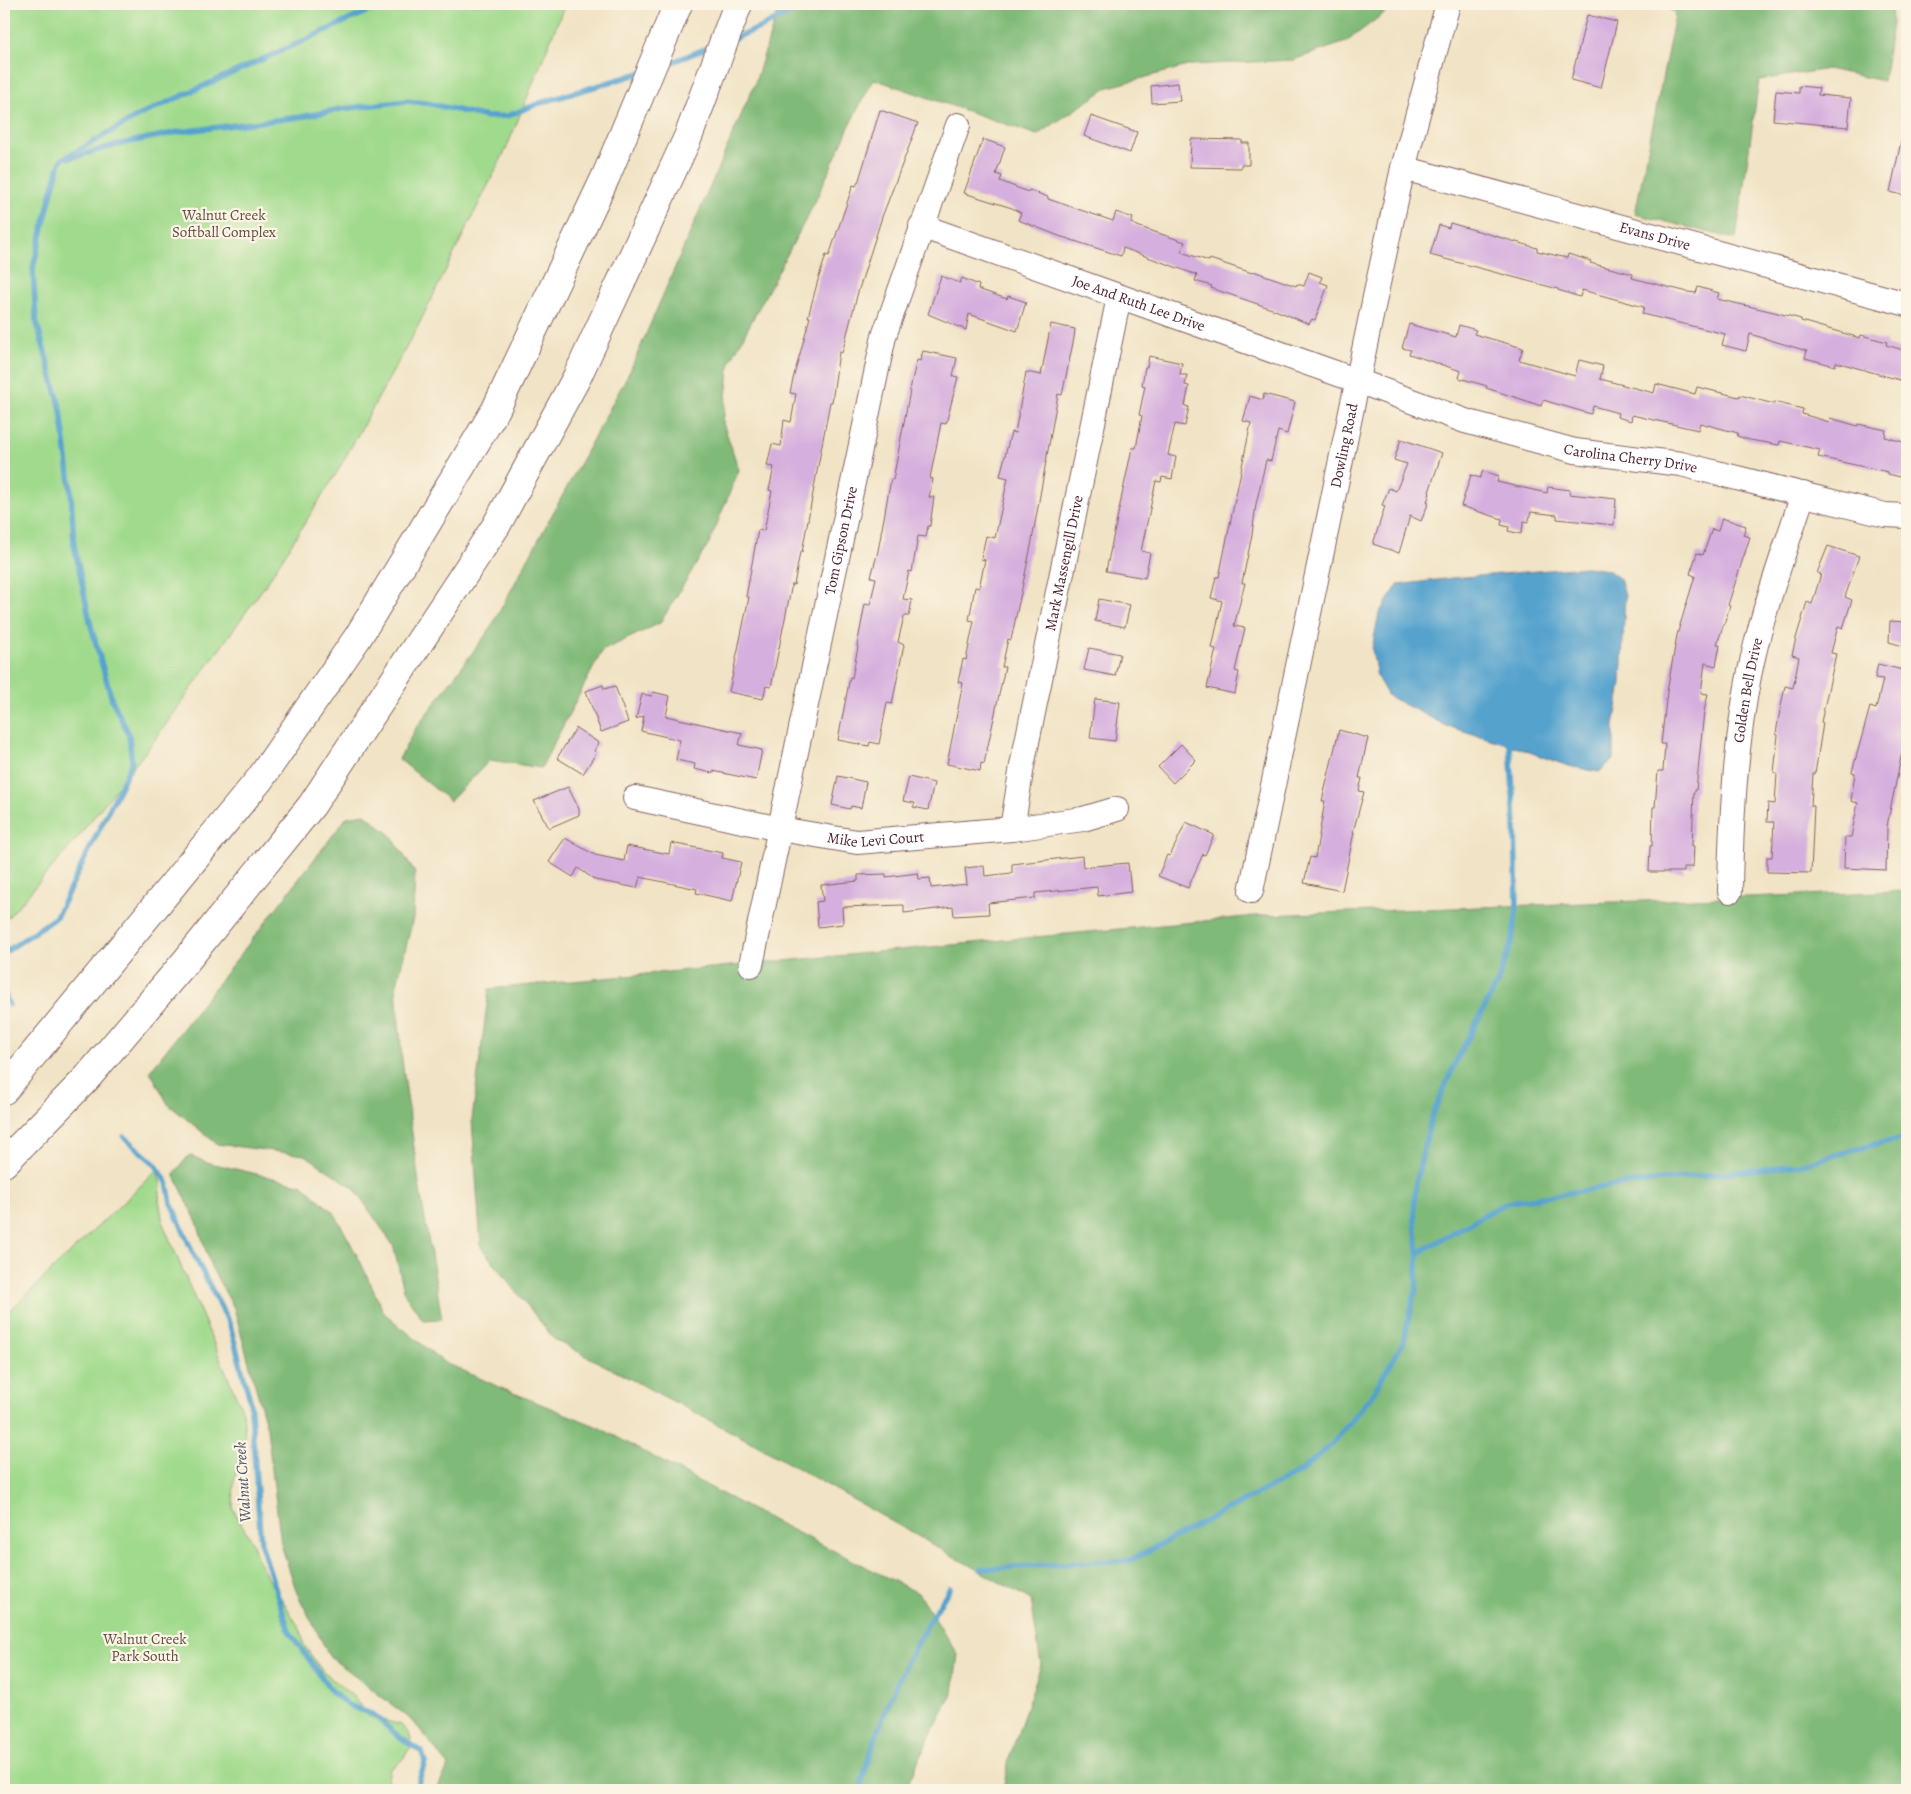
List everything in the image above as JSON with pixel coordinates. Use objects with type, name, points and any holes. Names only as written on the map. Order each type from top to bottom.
[{"type":"highway","points":[[4,1090],[260,779],[358,637],[496,409],[606,176],[678,4]]},
{"type":"highway","points":[[4,1163],[86,1079],[186,961],[312,805],[496,526],[577,377],[688,137],[738,4]]},
{"type":"street","name":"Dowling Road","points":[[1252,891],[1403,168],[1448,4]]},
{"type":"street","name":"Tom Gipson Drive","points":[[751,965],[884,336],[958,125]]},
{"type":"street","name":"Evans Drive","points":[[1403,168],[1907,304]]},
{"type":"street","name":"Joe And Ruth Lee Drive","points":[[921,226],[1358,380]]},
{"type":"street","name":"Mark Massengill Drive","points":[[1012,829],[1022,766],[1120,297]]},
{"type":"street","name":"Carolina Cherry Drive","points":[[1358,380],[1465,421],[1575,452],[1680,464],[1885,516],[1907,516]]},
{"type":"street","name":"Golden Bell Drive","points":[[1730,891],[1732,810],[1739,742],[1749,675],[1771,594],[1803,494]]},
{"type":"street","name":"Mike Levi Court","points":[[635,798],[780,829],[857,842],[1012,829],[1082,819],[1116,809]]},
{"type":"green space","name":"Walnut Creek Softball Complex","points":[[4,4],[565,4],[507,147],[417,328],[336,474],[266,584],[154,741],[70,847],[4,922]]},
{"type":"green space","points":[[780,4],[1396,4],[1346,42],[1293,60],[1191,65],[1109,87],[1037,135],[874,79],[854,116],[814,204],[730,362],[723,423],[739,470],[709,543],[660,623],[602,651],[541,768],[490,760],[450,801],[399,759],[416,728],[490,629],[630,371],[755,83]]},
{"type":"green space","points":[[1664,4],[1891,4],[1892,23],[1883,81],[1828,69],[1759,80],[1736,239],[1635,214],[1675,15]]},
{"type":"green space","points":[[365,814],[391,835],[415,873],[413,918],[396,988],[402,1060],[419,1184],[442,1319],[423,1320],[405,1294],[393,1245],[354,1188],[305,1155],[217,1144],[168,1104],[150,1071],[347,817]]},
{"type":"green space","points":[[1907,891],[1907,1790],[1003,1790],[1009,1759],[1041,1665],[1031,1600],[751,1442],[554,1339],[481,1247],[472,1120],[489,989],[1267,915]]},
{"type":"green space","points":[[189,1155],[206,1162],[303,1185],[335,1214],[360,1261],[384,1313],[442,1361],[501,1388],[598,1427],[752,1510],[918,1593],[958,1654],[953,1692],[905,1790],[436,1790],[449,1766],[413,1721],[330,1657],[297,1593],[281,1544],[267,1428],[234,1308],[211,1267],[197,1222],[174,1174]]},
{"type":"green space","name":"Walnut Creek Park South","points":[[157,1170],[161,1184],[159,1200],[163,1224],[243,1412],[245,1436],[234,1481],[233,1509],[253,1544],[257,1557],[270,1583],[301,1631],[304,1645],[323,1672],[355,1698],[368,1716],[401,1725],[409,1734],[411,1739],[410,1748],[403,1759],[390,1769],[385,1790],[4,1790],[4,1316]]},
{"type":"water","points":[[1586,567],[1608,570],[1620,579],[1625,596],[1621,683],[1614,726],[1614,759],[1599,772],[1568,766],[1510,745],[1447,726],[1388,696],[1377,677],[1372,649],[1379,613],[1398,585],[1452,578]]},
{"type":"building","points":[[1587,15],[1617,22],[1601,88],[1571,80]]},
{"type":"building","points":[[1178,83],[1180,101],[1152,103],[1151,86]]},
{"type":"building","points":[[1799,86],[1819,88],[1818,95],[1851,98],[1848,127],[1773,120],[1776,91],[1799,93]]},
{"type":"building","points":[[880,110],[918,123],[882,217],[858,292],[842,353],[839,352],[832,402],[830,402],[802,552],[800,552],[794,585],[792,584],[771,687],[766,686],[763,699],[729,692],[749,597],[746,597],[758,530],[764,531],[772,491],[769,490],[774,467],[767,466],[772,444],[781,446],[784,420],[791,422],[796,394],[790,393],[818,280],[826,255],[829,256],[853,185],[856,186],[859,180]]},
{"type":"building","points":[[1091,116],[1137,132],[1130,153],[1084,136]]},
{"type":"building","points":[[983,139],[1005,147],[996,174],[1002,176],[1000,181],[1113,221],[1116,212],[1133,218],[1131,223],[1185,242],[1181,252],[1209,261],[1210,259],[1252,273],[1253,271],[1296,286],[1297,284],[1304,286],[1309,272],[1322,277],[1320,282],[1328,285],[1315,320],[1312,319],[1309,324],[1211,288],[1212,286],[1195,281],[1197,275],[1123,248],[1121,256],[1059,236],[1018,220],[1021,213],[1012,208],[964,193]]},
{"type":"building","points":[[1191,139],[1242,140],[1242,143],[1249,143],[1249,165],[1241,165],[1241,168],[1190,167]]},
{"type":"building","points":[[1901,142],[1907,143],[1907,196],[1890,192]]},
{"type":"building","points":[[1450,223],[1537,248],[1537,251],[1567,258],[1568,254],[1591,261],[1590,263],[1633,274],[1632,278],[1688,292],[1696,293],[1698,287],[1719,293],[1717,299],[1801,319],[1801,321],[1860,338],[1861,335],[1887,342],[1886,345],[1907,351],[1907,382],[1836,362],[1835,366],[1805,358],[1807,351],[1750,334],[1746,351],[1722,345],[1725,334],[1642,314],[1644,307],[1582,290],[1580,297],[1558,289],[1430,255],[1439,225],[1449,228]]},
{"type":"building","points":[[941,276],[960,283],[962,278],[979,285],[978,289],[1007,299],[1008,296],[1026,302],[1017,331],[969,314],[966,330],[928,314]]},
{"type":"building","points":[[1051,324],[1075,329],[1074,338],[1062,395],[1058,394],[1031,546],[1011,640],[1008,639],[1002,667],[1005,667],[984,764],[981,763],[980,771],[947,764],[963,683],[958,682],[963,659],[966,660],[974,621],[969,620],[975,587],[979,588],[985,560],[981,559],[986,536],[995,538],[1008,478],[1000,476],[1011,432],[1015,433],[1026,372],[1041,375]]},
{"type":"building","points":[[1409,324],[1456,337],[1459,325],[1476,330],[1474,334],[1523,348],[1519,360],[1575,376],[1579,360],[1603,366],[1600,379],[1654,393],[1656,384],[1695,394],[1697,387],[1803,409],[1802,414],[1829,422],[1830,418],[1858,426],[1858,424],[1886,430],[1885,437],[1907,443],[1907,477],[1904,478],[1888,474],[1888,472],[1818,457],[1820,450],[1780,441],[1779,445],[1750,440],[1737,436],[1738,433],[1700,423],[1698,430],[1632,415],[1631,421],[1617,417],[1618,413],[1593,406],[1591,414],[1543,400],[1541,406],[1459,378],[1461,371],[1409,354],[1411,350],[1402,348]]},
{"type":"building","points":[[923,351],[957,358],[953,376],[958,377],[946,424],[941,423],[930,478],[933,479],[929,497],[934,497],[930,526],[928,526],[926,537],[918,536],[912,572],[909,571],[903,599],[912,600],[909,616],[904,616],[898,642],[904,645],[892,704],[887,703],[879,744],[870,742],[869,746],[838,740],[850,677],[852,678],[865,604],[870,605],[876,578],[871,577],[878,551],[891,479],[893,480],[912,380],[917,360],[920,361]]},
{"type":"building","points":[[1149,356],[1182,363],[1180,375],[1187,375],[1185,385],[1189,386],[1185,406],[1189,407],[1185,426],[1175,424],[1168,455],[1176,457],[1172,479],[1162,477],[1161,482],[1156,481],[1141,551],[1150,553],[1145,578],[1106,571],[1132,448],[1136,448],[1142,416],[1139,415],[1145,386],[1142,385]]},
{"type":"building","points":[[1264,394],[1295,402],[1287,434],[1278,431],[1271,461],[1266,460],[1256,504],[1242,583],[1245,583],[1234,626],[1245,628],[1235,671],[1239,672],[1235,694],[1207,688],[1216,649],[1212,648],[1222,601],[1211,598],[1216,577],[1219,577],[1251,423],[1243,421],[1250,396],[1263,400]]},
{"type":"building","points":[[1401,439],[1442,453],[1429,492],[1427,502],[1429,502],[1421,521],[1410,516],[1399,553],[1373,544],[1385,506],[1382,505],[1389,488],[1396,491],[1407,464],[1394,460]]},
{"type":"building","points":[[1483,471],[1499,476],[1497,482],[1547,493],[1548,487],[1570,490],[1569,494],[1616,499],[1614,525],[1557,519],[1557,515],[1531,512],[1528,522],[1524,521],[1521,534],[1508,531],[1509,527],[1501,525],[1502,519],[1461,506],[1471,475],[1480,478]]},
{"type":"building","points":[[1722,518],[1746,526],[1743,535],[1750,537],[1717,644],[1720,645],[1716,666],[1705,663],[1701,693],[1708,694],[1704,711],[1696,791],[1694,791],[1693,867],[1684,867],[1684,872],[1649,872],[1653,807],[1655,807],[1658,771],[1663,771],[1665,744],[1661,744],[1667,692],[1677,635],[1695,576],[1690,574],[1697,553],[1703,555],[1712,529],[1718,531]]},
{"type":"building","points":[[1828,546],[1859,556],[1845,597],[1852,600],[1843,628],[1838,626],[1831,653],[1836,654],[1821,722],[1823,723],[1815,774],[1813,774],[1811,806],[1814,806],[1811,873],[1767,872],[1767,857],[1772,857],[1774,822],[1767,822],[1768,803],[1775,804],[1777,774],[1774,773],[1778,721],[1785,686],[1793,688],[1799,657],[1792,655],[1796,638],[1807,602],[1812,604],[1821,574],[1817,573]]},
{"type":"building","points":[[1099,599],[1130,605],[1125,627],[1095,621]]},
{"type":"building","points":[[1890,621],[1907,622],[1907,647],[1889,642]]},
{"type":"building","points":[[1089,648],[1120,654],[1115,676],[1084,670]]},
{"type":"building","points":[[1878,664],[1907,671],[1907,736],[1887,826],[1886,870],[1844,868],[1845,837],[1851,837],[1858,803],[1851,801],[1855,773],[1852,772],[1870,707],[1876,709],[1883,679],[1875,678]]},
{"type":"building","points":[[603,685],[604,689],[615,686],[628,722],[601,732],[586,691]]},
{"type":"building","points":[[653,692],[670,696],[666,716],[742,733],[739,745],[762,750],[756,780],[694,769],[695,764],[676,760],[680,740],[641,731],[644,716],[636,719],[642,694],[652,696]]},
{"type":"building","points":[[1095,699],[1120,702],[1115,741],[1090,738]]},
{"type":"building","points":[[576,728],[599,743],[594,751],[596,753],[583,774],[557,758]]},
{"type":"building","points":[[1339,730],[1368,738],[1359,778],[1362,778],[1359,791],[1364,792],[1353,832],[1342,891],[1304,883],[1310,857],[1315,858],[1325,801],[1322,801]]},
{"type":"building","points":[[1181,744],[1196,760],[1173,783],[1158,767]]},
{"type":"building","points":[[838,776],[866,782],[861,808],[851,806],[850,809],[832,805]]},
{"type":"building","points":[[909,777],[934,783],[928,810],[913,807],[915,803],[903,801]]},
{"type":"building","points":[[568,787],[579,809],[579,815],[549,828],[534,801]]},
{"type":"building","points":[[1186,822],[1214,835],[1205,855],[1203,854],[1188,888],[1158,876],[1167,855],[1170,856]]},
{"type":"building","points":[[565,838],[595,855],[624,861],[627,846],[669,854],[671,843],[723,853],[722,858],[741,862],[732,901],[696,893],[697,889],[640,877],[637,888],[595,880],[578,868],[573,877],[549,862]]},
{"type":"building","points":[[1082,856],[1083,867],[1128,863],[1131,892],[1098,896],[1097,887],[1035,893],[1035,898],[988,903],[989,914],[954,916],[953,907],[904,913],[904,905],[842,907],[843,924],[818,927],[816,902],[823,901],[821,885],[858,881],[858,875],[886,874],[886,877],[918,873],[919,879],[930,878],[931,888],[967,884],[965,868],[984,866],[985,876],[1012,873],[1012,864]]},
{"type":"waterway","points":[[4,953],[56,917],[132,763],[129,735],[112,700],[91,626],[74,545],[71,491],[61,410],[36,320],[33,268],[61,160],[140,115],[384,4]]},
{"type":"waterway","points":[[735,38],[762,27],[807,4]]},
{"type":"waterway","points":[[660,67],[712,46]]},
{"type":"waterway","points":[[70,158],[120,144],[178,132],[300,117],[341,109],[406,101],[427,103],[487,117],[507,116],[540,103],[640,73]]},
{"type":"waterway","points":[[981,1569],[1131,1560],[1301,1471],[1332,1444],[1370,1398],[1403,1343],[1416,1289],[1418,1253],[1414,1210],[1416,1182],[1431,1119],[1456,1061],[1497,984],[1512,941],[1517,908],[1515,824],[1510,745]]},
{"type":"waterway","name":"Walnut Creek","points":[[4,992],[9,1005]]},
{"type":"waterway","name":"Walnut Creek","points":[[124,1137],[155,1164],[167,1182],[171,1203],[193,1253],[230,1325],[250,1400],[261,1544],[289,1631],[332,1692],[348,1705],[374,1715],[399,1737],[422,1752],[425,1762],[416,1790]]},
{"type":"waterway","points":[[1418,1253],[1505,1203],[1618,1185],[1799,1165],[1876,1144],[1907,1138]]},
{"type":"waterway","points":[[860,1790],[867,1763],[896,1685],[921,1636],[950,1588]]}]
